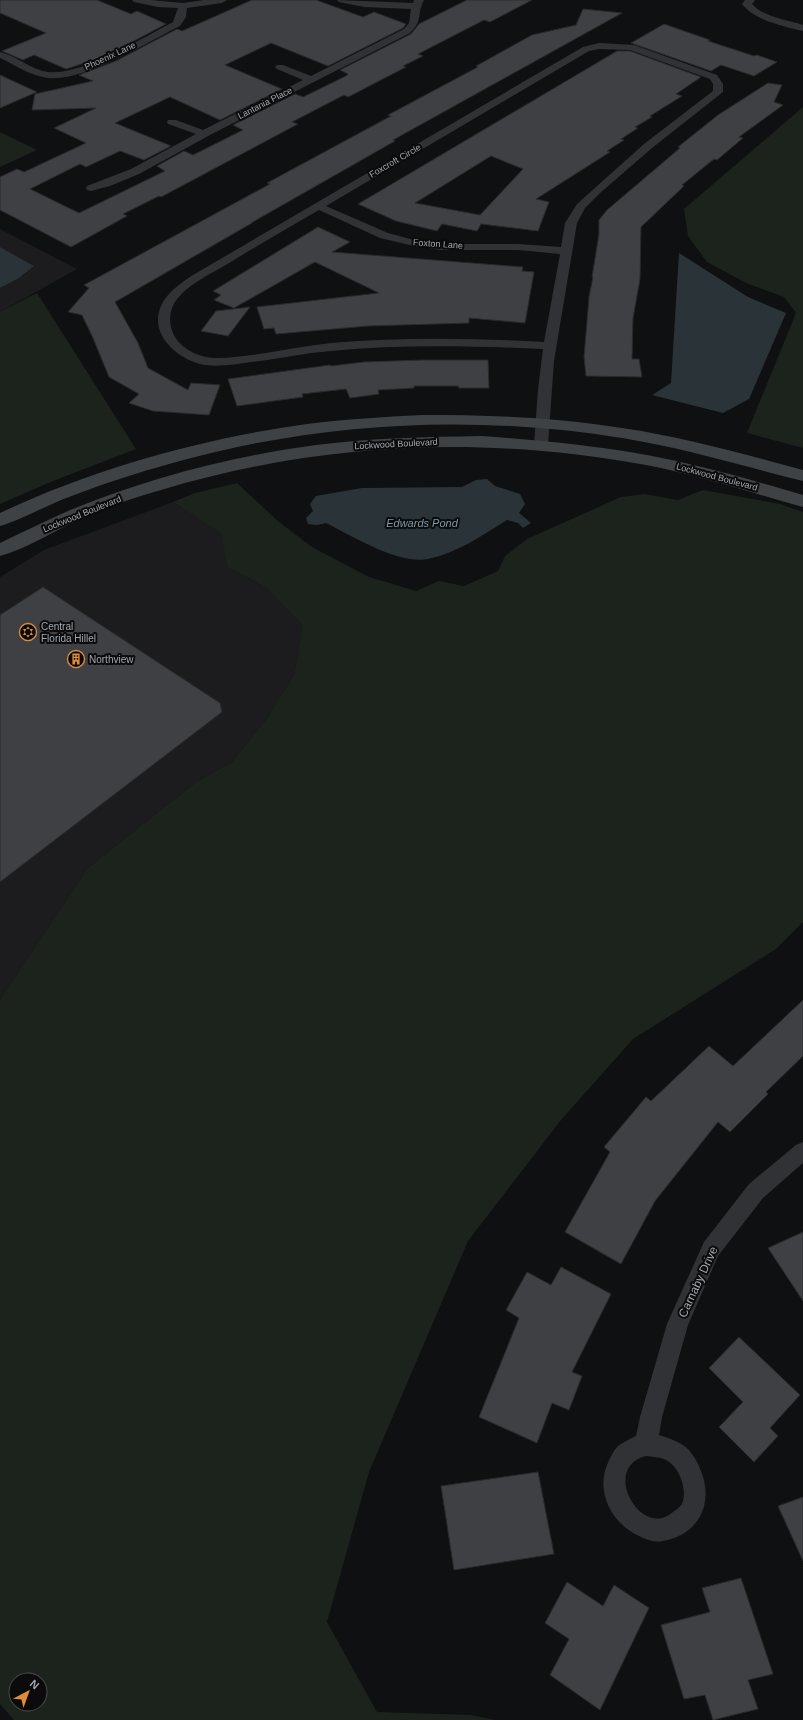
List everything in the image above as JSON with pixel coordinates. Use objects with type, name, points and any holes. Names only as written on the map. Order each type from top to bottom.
[{"type":"main road","points":[[0,520],[49,498],[102,478],[180,454],[260,436],[336,425],[389,421],[451,419],[541,423],[598,429],[656,439],[803,476]]},
{"type":"main road","name":"Lockwood Boulevard","points":[[0,550],[66,519],[148,488],[186,477],[273,457],[324,450],[417,442],[462,441],[541,445],[595,452],[646,460],[693,471],[803,501]]},
{"type":"main road","points":[[49,498],[66,519]]},
{"type":"street","points":[[138,0],[183,6],[222,0]]},
{"type":"street","points":[[342,0],[364,4],[417,3]]},
{"type":"street","points":[[750,0],[746,4],[748,8],[757,13],[803,28]]},
{"type":"street","name":"Lantania Place","points":[[90,188],[107,184],[120,178],[406,31],[414,24],[417,3]]},
{"type":"street","name":"Phoenix Lane","points":[[0,55],[48,75],[68,73],[90,67],[177,24],[181,17],[183,6]]},
{"type":"street","name":"Foxcroft Circle","points":[[541,445],[541,423],[548,346],[571,223],[581,206],[648,146],[718,92],[718,84],[714,77],[631,47],[599,46],[586,49],[197,277],[178,291],[166,307],[163,324],[172,343],[185,354],[203,361],[232,361],[330,347],[387,344],[455,342],[548,346]]},
{"type":"street","points":[[280,67],[310,79]]},
{"type":"street","points":[[172,122],[204,134]]},
{"type":"street","name":"Foxton Lane","points":[[318,206],[384,236],[414,243],[441,246],[518,247],[566,251]]},
{"type":"street","name":"Carnaby Drive","points":[[646,1445],[651,1417],[678,1324],[711,1249],[756,1191],[803,1151]]},
{"type":"shaded area","points":[[803,107],[803,448],[747,433],[796,313],[784,297],[746,283],[707,262],[688,236],[684,209]]},
{"type":"shaded area","points":[[0,132],[37,150],[0,167]]},
{"type":"shaded area","points":[[0,229],[77,269],[0,312],[0,288],[19,278],[34,266],[0,247]]},
{"type":"shaded area","points":[[37,293],[136,449],[53,481],[0,504],[0,312]]},
{"type":"shaded area","points":[[237,483],[279,522],[312,547],[369,577],[416,591],[439,581],[464,586],[498,571],[505,556],[527,539],[621,497],[644,494],[678,500],[703,490],[780,504],[803,512],[803,922],[776,949],[633,1039],[561,1120],[468,1241],[369,1472],[327,1622],[377,1712],[471,1715],[495,1720],[14,1720],[0,1704],[0,1000],[88,868],[196,782],[232,762],[267,718],[294,675],[303,625],[267,588],[227,567],[222,534],[173,502],[195,493]]},
{"type":"shaded area","points":[[173,502],[223,534],[227,567],[267,588],[304,625],[294,675],[267,718],[232,762],[196,782],[88,868],[0,1000],[0,577],[44,550]]},
{"type":"water","points":[[0,247],[34,266],[19,278],[0,288]]},
{"type":"water","points":[[679,253],[748,297],[786,313],[749,399],[723,413],[652,395],[671,383]]},
{"type":"water","name":"Edwards Pond","points":[[487,479],[495,486],[520,494],[525,504],[519,513],[531,523],[523,528],[518,523],[507,520],[459,548],[428,559],[416,560],[390,554],[362,542],[326,523],[317,525],[308,524],[306,518],[313,511],[310,504],[316,496],[362,488],[462,487],[476,480]]},
{"type":"building","points":[[0,0],[97,0],[131,14],[137,11],[166,24],[111,53],[66,69],[34,55],[23,60],[2,51],[46,33],[0,13]]},
{"type":"building","points":[[252,0],[316,0],[363,17],[374,12],[406,24],[403,28],[328,66],[271,43],[225,65],[282,89],[220,120],[170,97],[115,123],[171,146],[144,160],[120,151],[86,167],[80,164],[30,189],[79,213],[165,171],[157,166],[184,151],[193,155],[243,130],[233,125],[295,94],[303,97],[346,76],[348,74],[340,70],[411,34],[419,24],[467,0],[532,0],[490,22],[484,20],[418,54],[423,56],[403,66],[406,67],[348,97],[344,95],[292,122],[298,124],[161,197],[159,196],[123,214],[127,216],[71,247],[0,210],[0,177],[17,169],[24,172],[86,143],[54,128],[96,108],[32,110],[35,94],[93,81],[79,75],[116,61],[177,29],[182,31]]},
{"type":"building","points":[[583,9],[622,13],[393,140],[395,141],[115,302],[138,343],[148,368],[188,390],[191,383],[220,385],[209,415],[153,411],[129,403],[139,394],[109,377],[82,315],[68,312],[89,288],[84,285],[270,184],[267,183],[391,116],[388,115],[478,67],[476,66],[532,35],[576,25]]},
{"type":"building","points":[[664,24],[710,40],[708,41],[777,62],[754,76],[721,65],[711,71],[631,43]]},
{"type":"building","points":[[617,51],[630,51],[701,77],[676,94],[682,96],[635,127],[638,128],[621,139],[624,140],[607,151],[610,152],[536,199],[549,202],[538,231],[481,224],[477,231],[442,224],[437,231],[396,221],[358,204]],"holes":[[[491,156],[523,169],[480,215],[415,203]]]},
{"type":"building","points":[[0,75],[37,92],[0,108]]},
{"type":"building","points":[[768,83],[782,85],[774,102],[783,105],[739,137],[743,138],[717,160],[714,159],[682,185],[684,186],[641,227],[640,279],[633,318],[632,359],[639,359],[642,377],[586,376],[584,357],[589,297],[599,234],[599,220],[607,210],[680,148],[678,147],[718,115]]},
{"type":"building","points":[[318,227],[350,242],[332,252],[523,267],[522,271],[534,272],[525,323],[469,318],[469,323],[368,326],[276,334],[274,328],[264,329],[257,307],[379,293],[315,262],[234,308],[214,300],[221,295],[213,291]]},
{"type":"building","points":[[250,307],[228,336],[201,331],[216,311]]},
{"type":"building","points":[[423,360],[488,360],[489,388],[414,386],[414,388],[378,390],[379,394],[350,398],[346,389],[302,394],[303,397],[237,406],[228,379],[330,365]]},
{"type":"building","name":"Northview","points":[[43,587],[220,703],[222,712],[0,882],[0,615]]},
{"type":"building","points":[[803,1000],[803,1056],[766,1092],[768,1094],[730,1132],[718,1122],[655,1201],[621,1264],[565,1232],[610,1152],[604,1147],[646,1097],[651,1101],[709,1046],[733,1066]]},
{"type":"building","points":[[803,1232],[803,1301],[768,1248]]},
{"type":"building","points":[[561,1267],[611,1294],[572,1372],[582,1376],[569,1410],[552,1403],[537,1443],[479,1417],[519,1318],[506,1310],[527,1272],[551,1285]]},
{"type":"building","points":[[739,1337],[800,1395],[770,1428],[778,1436],[754,1462],[719,1427],[743,1402],[709,1368]]},
{"type":"building","points":[[538,1472],[554,1554],[454,1570],[441,1486]]},
{"type":"building","points":[[803,1497],[803,1561],[778,1506]]},
{"type":"building","points":[[741,1578],[773,1674],[748,1680],[758,1709],[713,1720],[705,1695],[684,1699],[661,1625],[710,1612],[702,1588]]},
{"type":"building","points":[[567,1582],[603,1606],[614,1585],[649,1608],[600,1710],[550,1675],[569,1639],[545,1623]]},
{"type":"place","name":"Central Florida Hillel","points":[[28,632]]},
{"type":"place","name":"Northview","points":[[76,659]]}]
